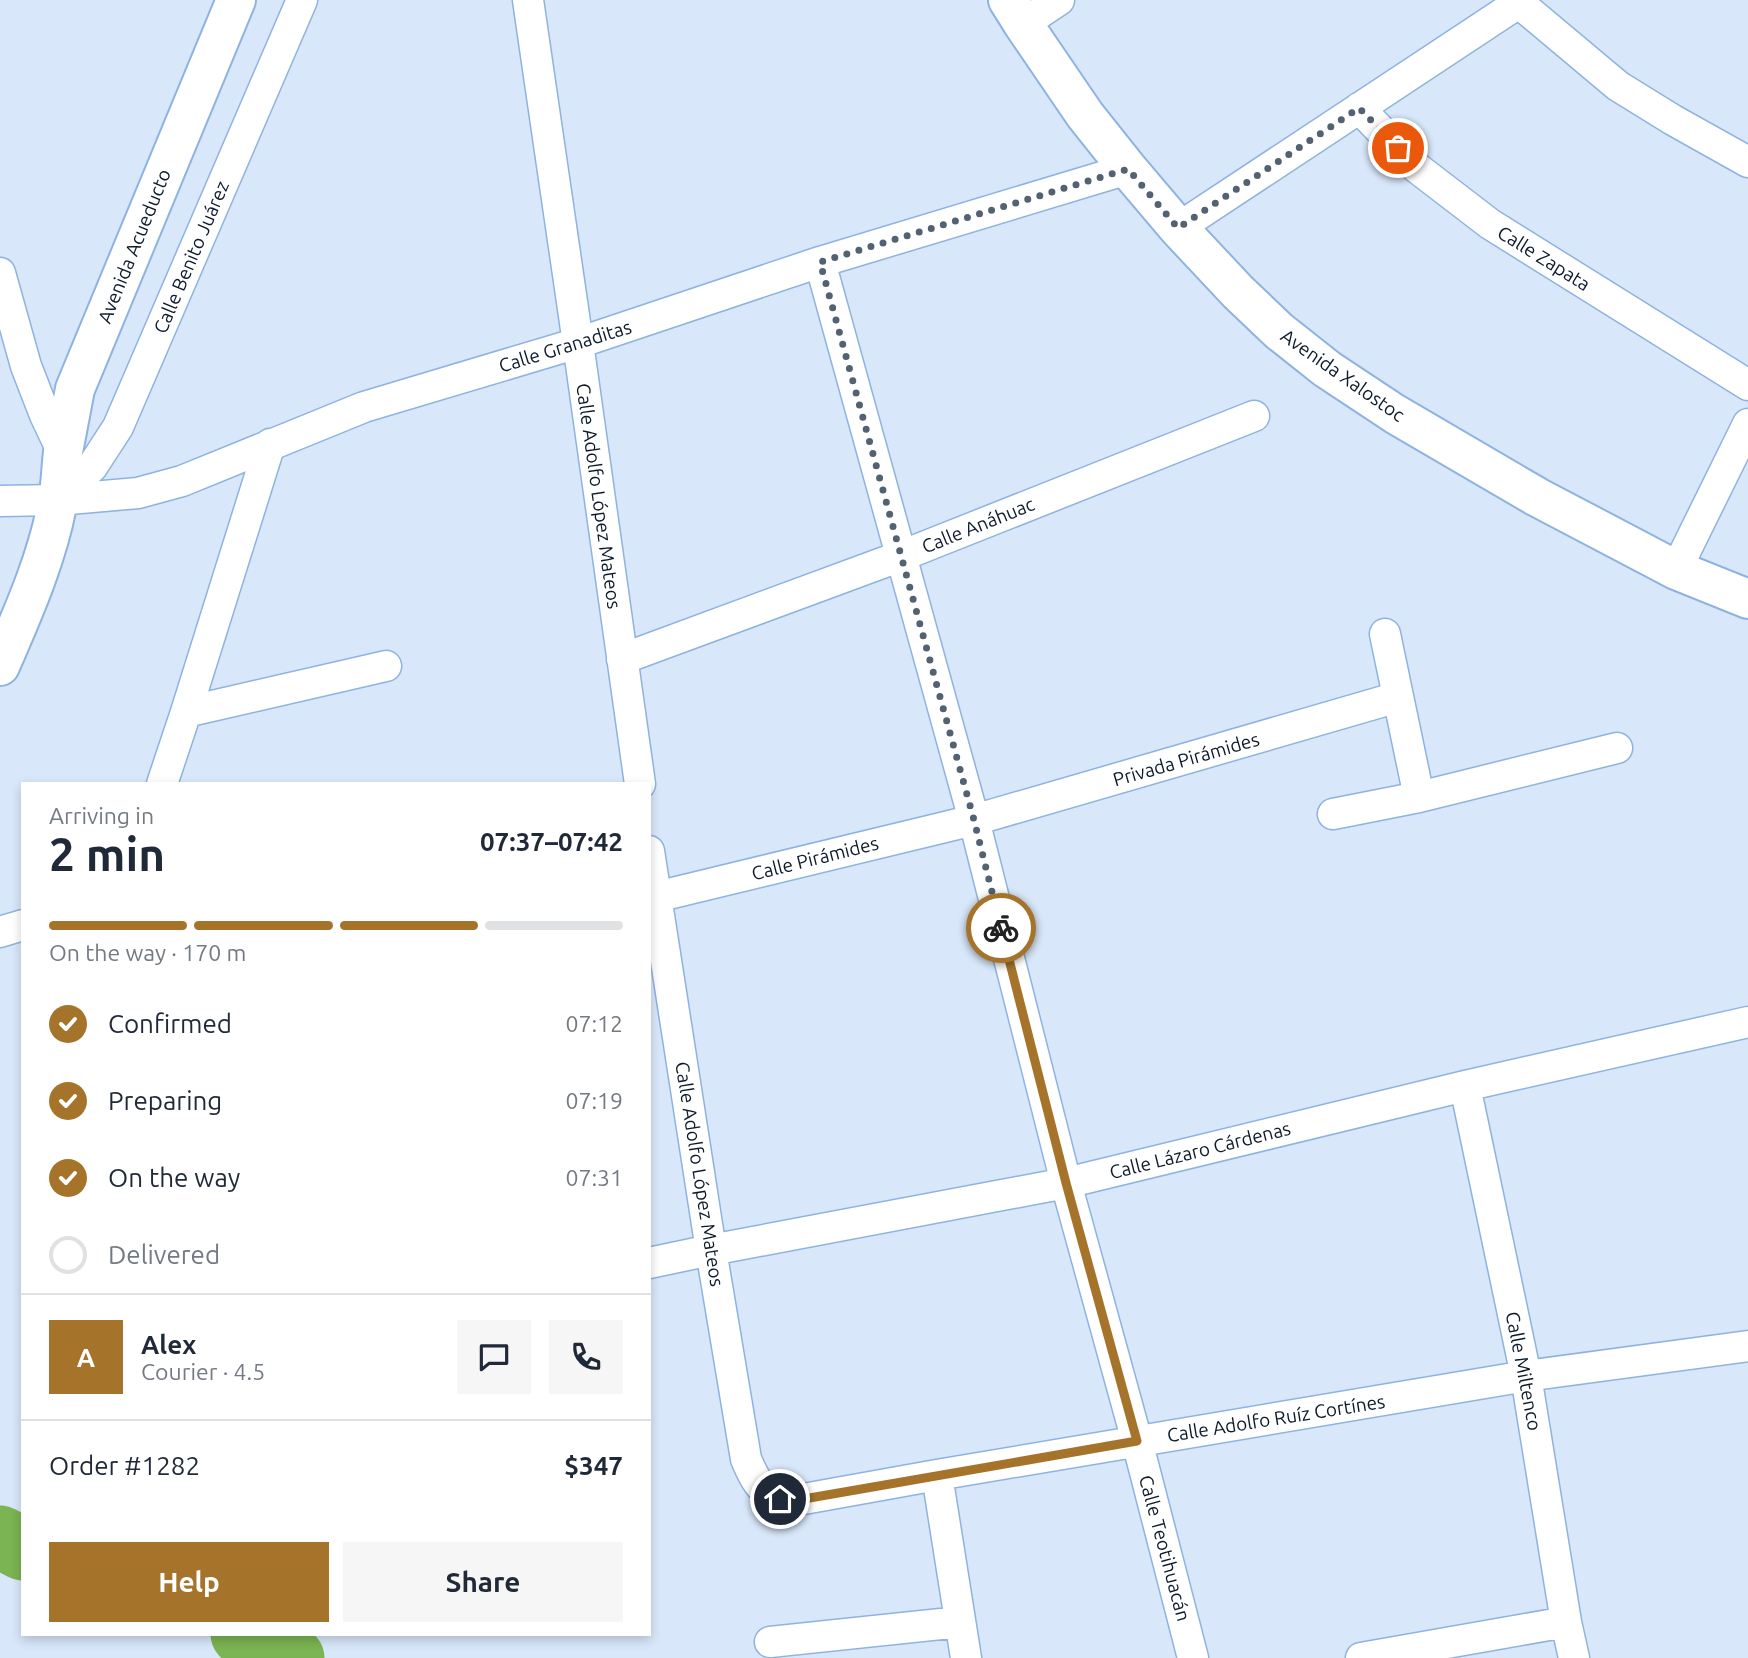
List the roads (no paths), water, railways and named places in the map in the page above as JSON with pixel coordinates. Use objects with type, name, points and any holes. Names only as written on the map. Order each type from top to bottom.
[{"type":"street","name":"Avenida Acueducto","points":[[0,666],[43,558],[58,500],[63,453],[75,389],[236,0]]},
{"type":"street","name":"Calle Benito Juárez","points":[[58,500],[92,467],[118,427],[302,0]]},
{"type":"street","name":"Calle Adolfo López Mateos","points":[[528,0],[640,782]]},
{"type":"street","points":[[1016,12],[1059,0]]},
{"type":"street","points":[[1178,228],[1521,2],[1618,86],[1748,162]]},
{"type":"street","name":"Avenida Xalostoc","points":[[1016,12],[1084,115],[1128,169],[1178,228],[1279,331],[1327,369],[1395,414],[1537,498],[1676,570],[1748,599]]},
{"type":"street","name":"Calle Zapata","points":[[1359,108],[1417,168],[1490,224],[1748,384]]},
{"type":"street","name":"Calle Granaditas","points":[[0,501],[58,500],[138,493],[182,481],[364,407],[578,343],[820,262],[1128,169]]},
{"type":"street","name":"Calle Teotihuacán","points":[[820,262],[974,820],[1066,1183],[1193,1658]]},
{"type":"street","points":[[0,273],[26,366],[63,453]]},
{"type":"street","name":"Calle Anáhuac","points":[[622,659],[901,556],[1254,416]]},
{"type":"street","points":[[1676,570],[1748,424]]},
{"type":"street","points":[[163,782],[270,444]]},
{"type":"street","points":[[1385,635],[1419,797]]},
{"type":"street","points":[[186,712],[386,666]]},
{"type":"street","name":"Privada Pirámides","points":[[974,820],[1398,697]]},
{"type":"street","points":[[1333,814],[1419,797],[1617,748]]},
{"type":"street","name":"Calle Pirámides","points":[[656,897],[974,820]]},
{"type":"street","name":"Calle Adolfo López Mateos","points":[[651,864],[746,1459],[753,1478],[765,1491]]},
{"type":"street","points":[[0,932],[21,926]]},
{"type":"street","name":"Calle Lázaro Cárdenas","points":[[651,1263],[1066,1183],[1465,1086],[1748,1022]]},
{"type":"street","name":"Calle Miltenco","points":[[1465,1086],[1526,1376],[1574,1658]]},
{"type":"street","name":"Calle Adolfo Ruíz Cortínes","points":[[765,1491],[780,1499],[798,1500],[1526,1376],[1748,1346]]},
{"type":"street","points":[[937,1475],[965,1658]]},
{"type":"street","points":[[770,1642],[960,1622]]},
{"type":"street","points":[[1361,1658],[1566,1622]]},
{"type":"waterway","points":[[0,1537],[21,1548]]},
{"type":"waterway","points":[[246,1636],[293,1658]]}]
